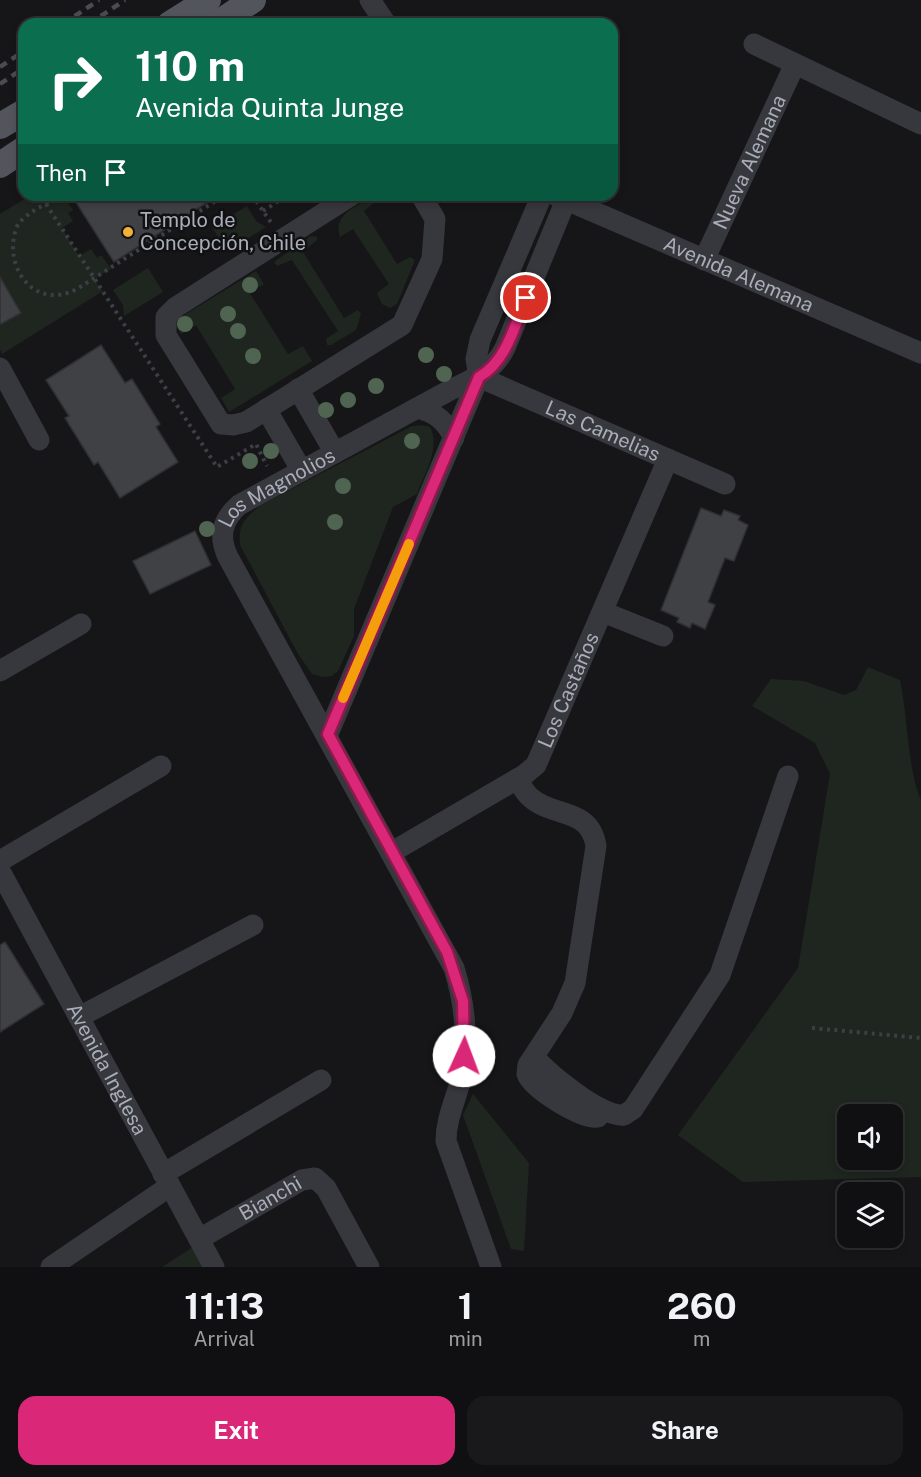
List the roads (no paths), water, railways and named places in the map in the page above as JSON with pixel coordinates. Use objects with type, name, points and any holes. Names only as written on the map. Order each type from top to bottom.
[{"type":"main road","points":[[180,18],[208,0]]},
{"type":"main road","points":[[226,18],[254,0]]},
{"type":"main road","points":[[0,126],[18,116]]},
{"type":"main road","points":[[0,165],[18,153]]},
{"type":"street","points":[[370,0],[382,18]]},
{"type":"street","points":[[754,44],[921,124]]},
{"type":"street","name":"Nueva Alemana","points":[[704,260],[795,64]]},
{"type":"street","points":[[343,201],[176,307],[166,317],[166,335],[221,424],[240,424],[402,325],[432,260],[435,219],[424,201]]},
{"type":"street","points":[[328,734],[479,377],[476,359],[480,340],[539,201]]},
{"type":"street","points":[[479,377],[494,367],[500,358],[559,201]]},
{"type":"street","name":"Avenida Alemana","points":[[567,201],[921,353]]},
{"type":"street","points":[[0,368],[39,440]]},
{"type":"street","name":"Los Magnolios","points":[[479,377],[417,408],[232,511],[224,524],[222,539],[228,557],[447,952],[459,985],[465,1019],[464,1056],[459,1086],[447,1121],[446,1141],[491,1267]]},
{"type":"street","name":"Las Camelias","points":[[479,377],[725,484]]},
{"type":"street","points":[[298,389],[335,453]]},
{"type":"street","points":[[417,408],[437,416],[445,423],[454,438]]},
{"type":"street","points":[[266,409],[302,471]]},
{"type":"street","name":"Los Castaños","points":[[392,852],[517,779],[530,770],[540,758],[668,459]]},
{"type":"street","points":[[603,612],[663,636]]},
{"type":"street","points":[[0,671],[81,624]]},
{"type":"street","points":[[0,861],[161,766]]},
{"type":"street","points":[[534,1057],[550,1074],[610,1113],[616,1116],[624,1115],[633,1109],[720,975],[788,776]]},
{"type":"street","points":[[517,779],[536,801],[583,822],[592,831],[596,846],[575,983],[562,1013],[534,1057],[527,1074],[533,1084],[580,1115],[598,1118]]},
{"type":"street","name":"Avenida Inglesa","points":[[0,871],[214,1267]]},
{"type":"street","points":[[79,1017],[253,925]]},
{"type":"street","points":[[51,1267],[167,1180],[321,1080]]},
{"type":"street","name":"Bianchi","points":[[199,1239],[302,1180],[315,1178],[326,1188],[369,1267]]},
{"type":"railway","points":[[72,18],[99,0]]},
{"type":"railway","points":[[98,18],[125,0]]},
{"type":"railway","points":[[0,67],[18,55]]},
{"type":"railway","points":[[0,84],[18,72]]},
{"type":"place","name":"Templo de Concepción, Chile","points":[[128,232]]}]
